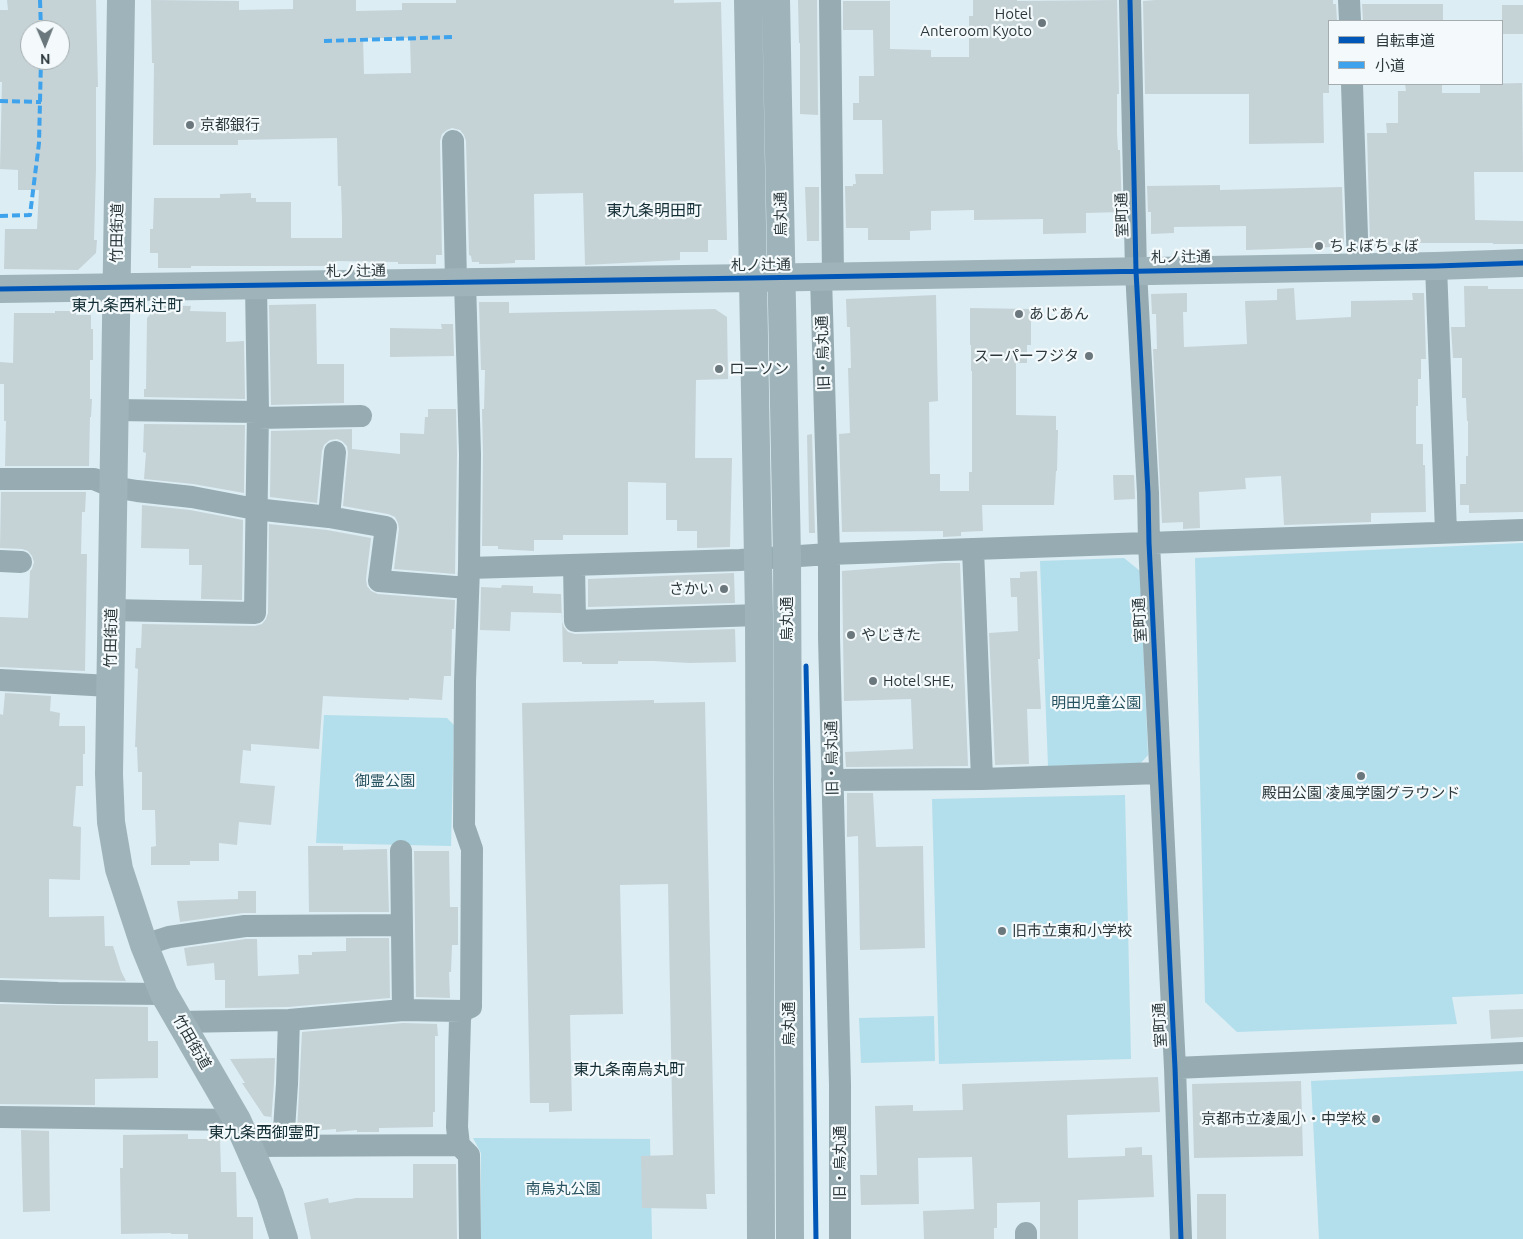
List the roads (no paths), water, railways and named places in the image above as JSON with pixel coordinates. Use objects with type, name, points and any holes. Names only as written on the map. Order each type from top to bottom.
[{"type":"street","name":"竹田街道","points":[[121,0],[111,610],[110,822],[119,869],[144,945],[164,994],[237,1120],[270,1195],[284,1239]]},
{"type":"street","name":"烏丸通","points":[[748,0],[759,615],[760,1239]]},
{"type":"street","name":"烏丸通","points":[[776,0],[783,277],[787,557],[790,1239]]},
{"type":"street","name":"旧・烏丸通","points":[[830,0],[827,277],[829,554],[832,780],[840,1095],[840,1239]]},
{"type":"street","name":"室町通","points":[[1130,0],[1136,271],[1175,1068],[1181,1239]]},
{"type":"street","points":[[1349,0],[1350,20]]},
{"type":"street","points":[[1352,85],[1358,267]]},
{"type":"street","points":[[180,1022],[289,1020],[403,1010],[462,1010],[471,1007],[472,849],[464,826],[470,450],[453,141]]},
{"type":"street","name":"札ノ辻通","points":[[0,289],[827,277],[1523,264]]},
{"type":"street","points":[[1436,266],[1446,532]]},
{"type":"street","points":[[111,610],[254,613],[258,415],[256,285]]},
{"type":"street","points":[[114,410],[258,415],[361,416]]},
{"type":"street","points":[[329,517],[335,452]]},
{"type":"street","points":[[0,479],[94,479],[113,486],[192,497],[255,510],[329,517],[386,527],[379,581],[469,578],[574,565],[758,559],[829,554],[1523,530]]},
{"type":"street","points":[[973,549],[982,779]]},
{"type":"street","points":[[574,565],[575,621],[759,615]]},
{"type":"street","points":[[0,680],[110,686]]},
{"type":"street","points":[[832,780],[982,779],[1160,773]]},
{"type":"street","points":[[401,851],[403,1010]]},
{"type":"street","points":[[144,945],[169,937],[245,926],[402,925]]},
{"type":"street","points":[[0,991],[164,994]]},
{"type":"street","points":[[458,1145],[460,1019],[462,1010]]},
{"type":"street","points":[[283,1145],[289,1020]]},
{"type":"street","points":[[1175,1068],[1523,1054]]},
{"type":"street","points":[[0,1117],[237,1120]]},
{"type":"street","points":[[249,1146],[458,1145],[469,1155],[470,1239]]},
{"type":"place","name":"Hotel Anteroom Kyoto","points":[[1042,23]]},
{"type":"place","name":"京都銀行","points":[[190,125]]},
{"type":"place","name":"ちょぼちょぼ","points":[[1319,246]]},
{"type":"place","name":"あじあん","points":[[1019,314]]},
{"type":"place","name":"スーパーフジタ","points":[[1089,356]]},
{"type":"place","name":"ローソン","points":[[719,369]]},
{"type":"place","name":"さかい","points":[[724,589]]},
{"type":"place","name":"やじきた","points":[[851,635]]},
{"type":"place","name":"Hotel SHE,","points":[[873,681]]},
{"type":"place","name":"殿田公園 凌風学園グラウンド","points":[[1361,776]]},
{"type":"place","name":"旧市立東和小学校","points":[[1002,931]]},
{"type":"place","name":"京都市立凌風小・中学校","points":[[1376,1119]]},
{"type":"district","name":"東九条明田町","points":[[654,211]]},
{"type":"district","name":"東九条西札辻町","points":[[127,306]]},
{"type":"district","name":"東九条南烏丸町","points":[[629,1070]]},
{"type":"district","name":"東九条西御霊町","points":[[264,1133]]},
{"type":"park label","name":"明田児童公園","points":[[1096,703]]},
{"type":"park label","name":"御霊公園","points":[[385,781]]},
{"type":"park label","name":"南烏丸公園","points":[[563,1189]]}]
